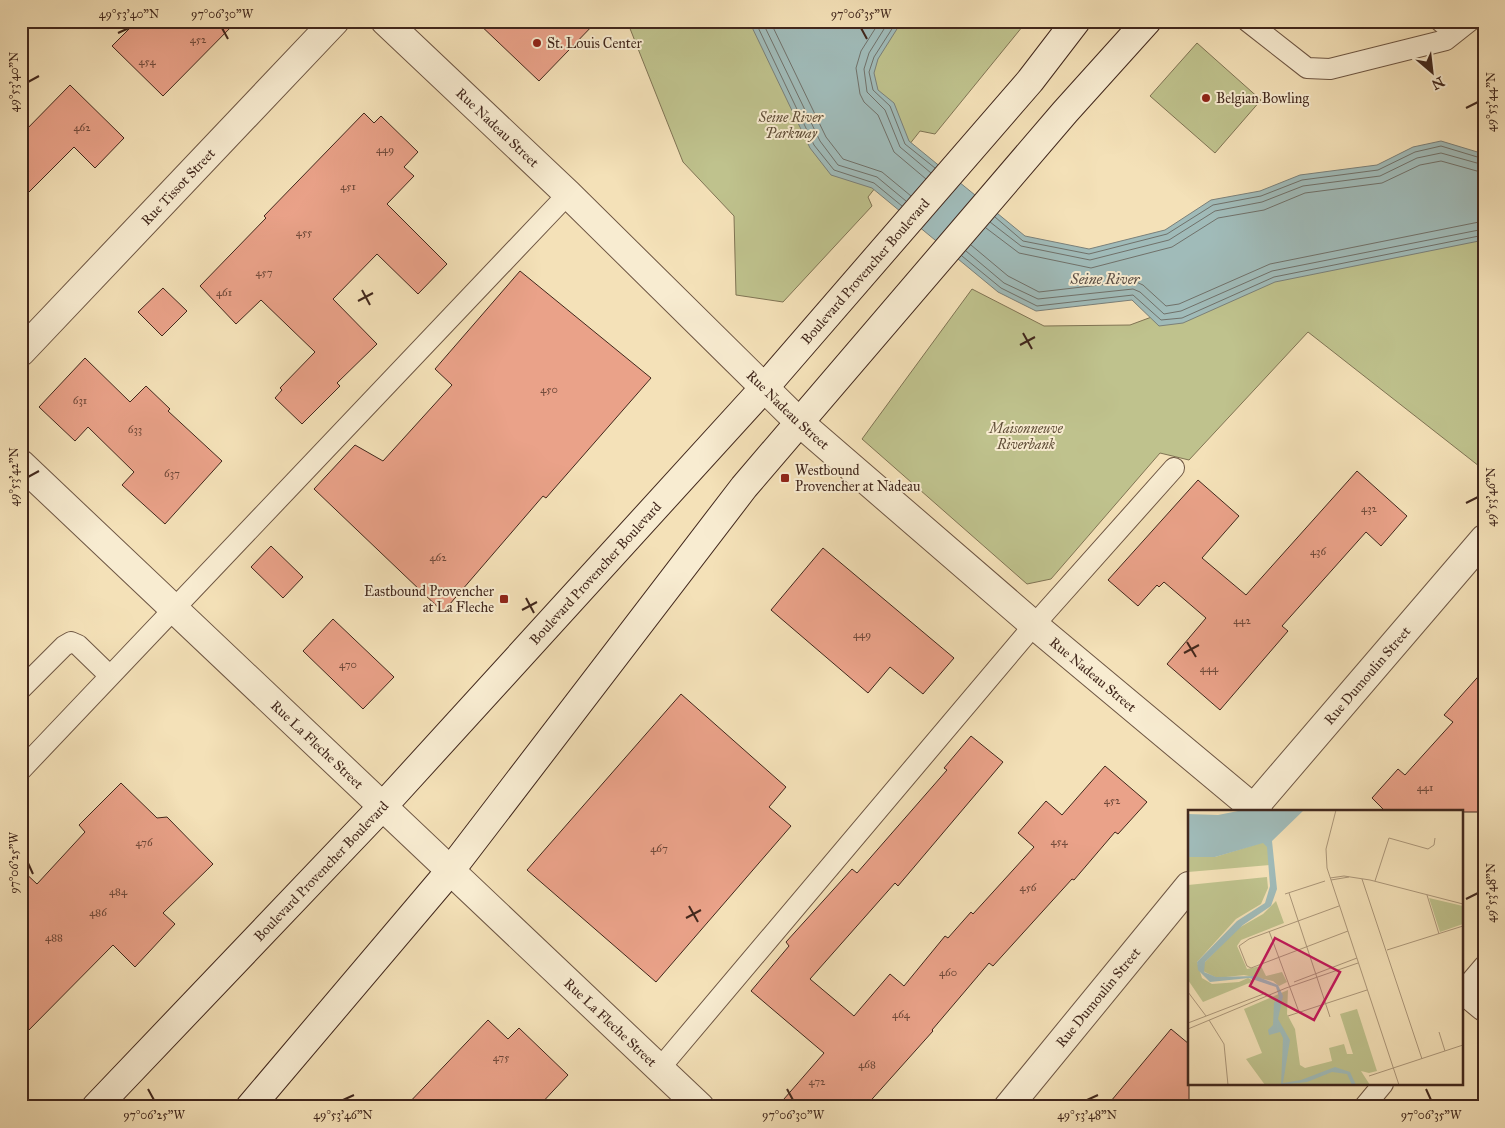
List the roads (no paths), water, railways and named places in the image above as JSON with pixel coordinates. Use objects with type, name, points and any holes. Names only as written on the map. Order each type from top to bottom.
[{"type":"street","name":"Rue Tissot Street","points":[[21,352],[335,21]]},
{"type":"street","name":"Rue Nadeau Street","points":[[385,21],[568,194],[798,422],[1034,625],[1254,810]]},
{"type":"street","name":"Boulevard Provencher Boulevard","points":[[96,1107],[383,806],[764,388],[1030,81],[1076,21]]},
{"type":"street","points":[[250,1107],[450,871],[744,487],[1065,112],[1147,21]]},
{"type":"street","name":"Rue La Fleche Street","points":[[21,464],[700,1107]]},
{"type":"street","name":"Rue Dumoulin Street","points":[[1254,810],[1484,539]]},
{"type":"street","name":"Rue Dumoulin Street","points":[[1008,1107],[1188,887]]},
{"type":"lane","points":[[1247,21],[1307,68],[1330,69],[1446,40],[1455,25]]},
{"type":"lane","points":[[21,770],[568,194]]},
{"type":"lane","points":[[660,1068],[1034,625],[1174,468]]},
{"type":"lane","points":[[21,689],[64,646],[71,642],[78,644],[110,676]]},
{"type":"lane","points":[[1467,994],[1484,966]]},
{"type":"lane","points":[[1364,1107],[1381,1086]]},
{"type":"water","name":"Seine River","points":[[749,21],[902,21],[878,59],[874,73],[878,90],[894,103],[909,141],[1025,236],[1089,249],[1165,230],[1211,200],[1260,191],[1300,175],[1377,165],[1413,147],[1441,141],[1484,154],[1484,240],[1275,282],[1183,323],[1159,326],[1132,300],[1036,311],[998,292],[872,188],[831,175],[810,148]]},
{"type":"place","name":"St. Louis Center","points":[[537,43]]},
{"type":"place","name":"Belgian Bowling","points":[[1206,98]]},
{"type":"place","name":"Westbound Provencher at Nadeau","points":[[785,478]]},
{"type":"place","name":"Eastbound Provencher at La Fleche","points":[[504,599]]},
{"type":"park label","name":"Seine River Parkway","points":[[791,126]]},
{"type":"park label","name":"Maisonneuve Riverbank","points":[[1026,436]]}]
